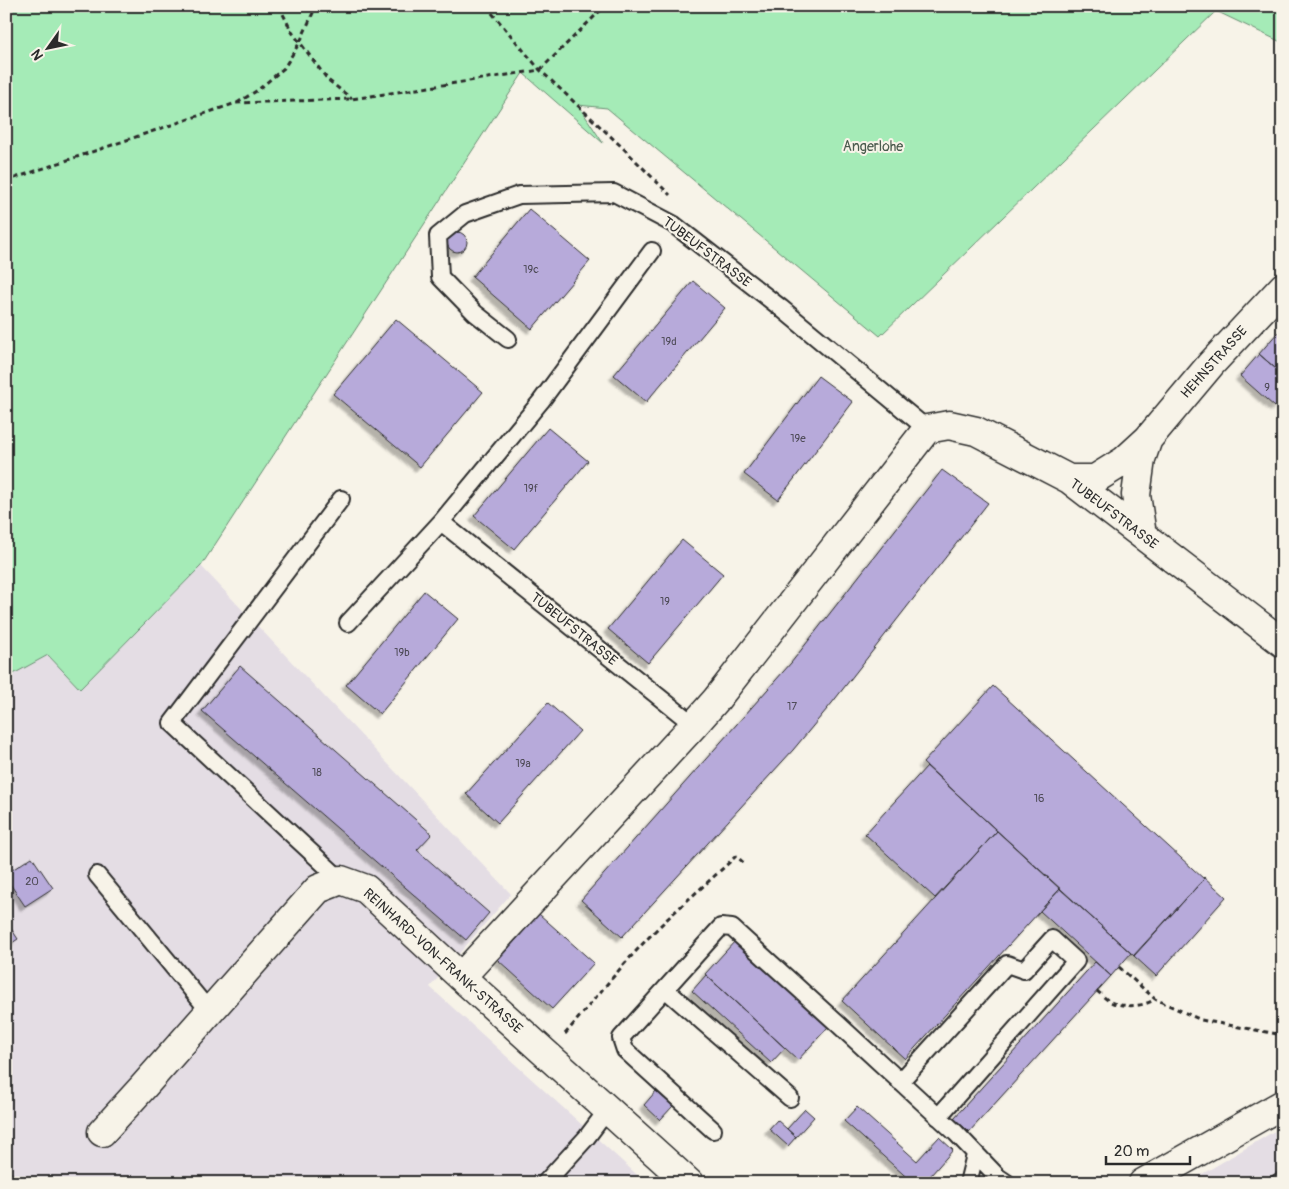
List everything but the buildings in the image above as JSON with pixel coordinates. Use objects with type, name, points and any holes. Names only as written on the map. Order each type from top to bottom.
[{"type":"street","name":"HEHNSTRASSE","points":[[1069,479],[1095,479],[1124,461],[1148,439],[1211,364],[1283,287]]},
{"type":"street","name":"TUBEUFSTRASSE","points":[[927,429],[949,425],[976,431],[1069,479],[1283,643]]},
{"type":"street","points":[[461,977],[716,700],[927,429]]},
{"type":"street","name":"HEHNSTRASSE","points":[[1142,535],[1136,495],[1141,459],[1148,439]]},
{"type":"street","points":[[102,1132],[318,889],[341,880]]},
{"type":"street","name":"REINHARD-VON-FRANK-STRASSE","points":[[341,880],[366,889],[689,1183]]},
{"type":"street","points":[[1143,1183],[1283,1104]]},
{"type":"lane","name":"TUBEUFSTRASSE","points":[[508,339],[475,312],[440,277],[438,236],[465,214],[519,195],[614,193],[673,224],[781,308],[927,429]]},
{"type":"lane","points":[[348,623],[441,522],[541,401],[652,250]]},
{"type":"lane","points":[[341,499],[172,723],[341,880]]},
{"type":"lane","name":"TUBEUFSTRASSE","points":[[441,522],[694,725]]},
{"type":"lane","points":[[97,875],[210,1012]]},
{"type":"lane","points":[[713,1130],[625,1050],[621,1038],[721,927],[732,928],[956,1133],[998,1177],[1007,1183]]},
{"type":"lane","points":[[900,1082],[1006,964],[1024,970],[1052,938],[1076,961],[938,1117]]},
{"type":"lane","points":[[666,989],[790,1098]]},
{"type":"lane","points":[[545,1183],[566,1162],[608,1109]]},
{"type":"lane","points":[[968,1183],[976,1154]]},
{"type":"lane","points":[[1278,1183],[1283,1180]]},
{"type":"path","points":[[279,6],[292,32],[328,80],[352,99]]},
{"type":"path","points":[[6,181],[236,103],[258,90],[284,68],[300,42],[316,6]]},
{"type":"path","points":[[486,6],[540,70],[622,146],[670,195],[677,210],[673,224]]},
{"type":"path","points":[[236,103],[352,99],[540,70],[605,6]]},
{"type":"path","points":[[548,1054],[627,962],[666,921],[736,856],[746,864]]},
{"type":"path","points":[[1119,967],[1155,999],[1201,1020],[1283,1035]]},
{"type":"path","points":[[1097,991],[1111,1003],[1140,1005],[1155,999]]},
{"type":"shaded area","points":[[201,566],[511,894],[430,987],[646,1183],[6,1183],[6,678],[48,655],[80,689]]},
{"type":"shaded area","points":[[1283,1126],[1283,1183],[1186,1183],[1209,1170]]},
{"type":"green space","name":"Angerlohe","points":[[6,6],[1283,6],[1283,43],[1216,11],[880,336],[607,108],[578,105],[603,143],[523,73],[201,566],[80,689],[48,655],[6,678]]}]
